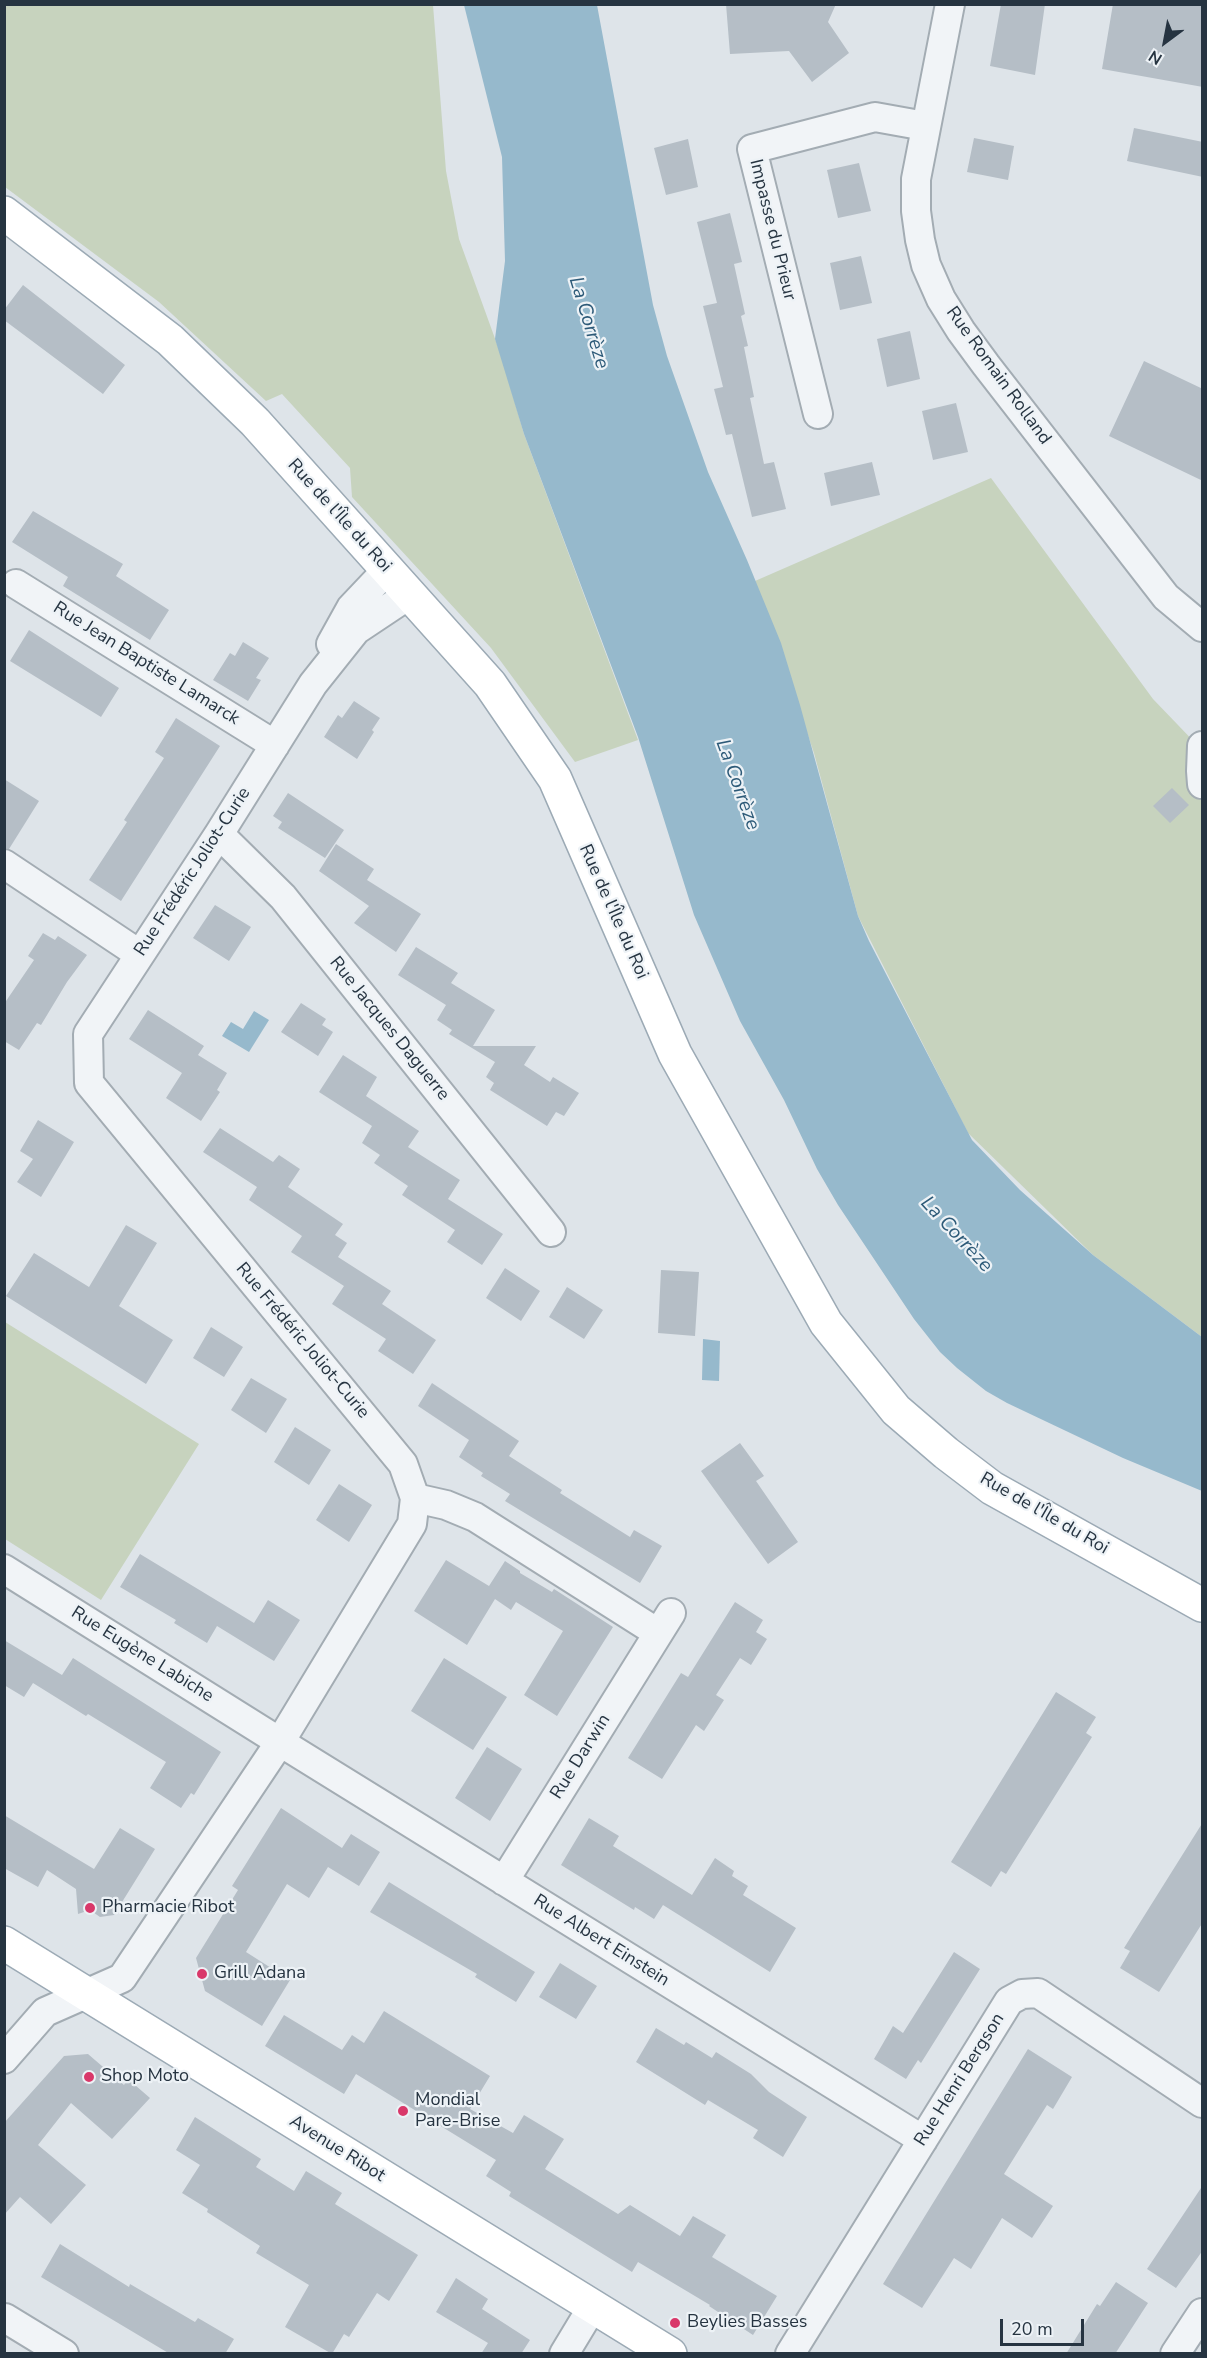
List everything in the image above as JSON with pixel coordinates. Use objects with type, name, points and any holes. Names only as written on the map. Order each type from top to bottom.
[{"type":"main road","name":"Rue de l'Île du Roi","points":[[8,223],[170,340],[255,422],[490,684],[555,779],[675,1054],[826,1323],[896,1410],[945,1454],[992,1488],[1203,1605]]},
{"type":"main road","name":"Avenue Ribot","points":[[4,1943],[670,2354]]},
{"type":"street","name":"Rue Romain Rolland","points":[[950,4],[916,179],[916,211],[926,265],[941,299],[961,331],[1119,539],[1166,597],[1203,627]]},
{"type":"street","name":"Impasse du Prieur","points":[[818,414],[752,149],[875,117],[925,126]]},
{"type":"street","name":"Rue Frédéric Joliot-Curie","points":[[313,684],[339,627],[351,608],[387,570]]},
{"type":"street","name":"Rue Jean Baptiste Lamarck","points":[[16,584],[275,745]]},
{"type":"street","name":"Rue Frédéric Joliot-Curie","points":[[4,2059],[45,2012],[122,1978],[280,1742],[412,1524],[415,1498],[403,1464],[88,1083],[88,1034],[219,834],[313,684],[356,630],[410,594]]},
{"type":"street","points":[[1203,746],[1201,771],[1203,784]]},
{"type":"street","name":"Rue Jacques Daguerre","points":[[219,834],[283,897],[551,1232]]},
{"type":"street","points":[[4,864],[139,954]]},
{"type":"street","name":"Rue Darwin","points":[[415,1498],[446,1505],[475,1517],[665,1623],[504,1881]]},
{"type":"street","name":"Rue Eugène Labiche","points":[[4,1569],[280,1742]]},
{"type":"street","name":"Rue Albert Einstein","points":[[280,1742],[923,2140]]},
{"type":"street","name":"Rue Henri Bergson","points":[[790,2354],[1009,2001],[1022,1994],[1038,1993],[1203,2103]]},
{"type":"street","points":[[564,2354],[592,2306]]},
{"type":"street","points":[[1175,2354],[1203,2313]]},
{"type":"street","points":[[5,2318],[64,2354]]},
{"type":"green space","points":[[4,5],[433,5],[446,171],[459,239],[502,358],[524,434],[638,740],[575,762],[491,648],[352,497],[350,468],[282,394],[266,401],[159,302],[5,187]]},
{"type":"green space","points":[[991,478],[1153,699],[1202,750],[1202,1337],[1093,1255],[968,1133],[858,916],[814,753],[755,581]]},
{"type":"green space","points":[[5,1322],[199,1444],[101,1600],[5,1539]]},
{"type":"water","name":"La Corrèze","points":[[464,5],[597,5],[653,305],[667,356],[708,472],[781,643],[858,916],[972,1140],[1020,1190],[1093,1255],[1202,1337],[1202,1491],[1123,1458],[1007,1403],[986,1391],[940,1352],[914,1319],[838,1205],[740,1021],[694,915],[638,737],[524,434],[495,339],[505,261],[502,157]]},
{"type":"water","points":[[254,1011],[269,1020],[249,1052],[222,1036],[231,1022],[243,1029]]},
{"type":"water","points":[[703,1339],[720,1341],[719,1381],[702,1380]]},
{"type":"building","points":[[726,4],[836,4],[828,22],[849,53],[812,82],[789,51],[730,54]]},
{"type":"building","points":[[1001,4],[1045,4],[1035,75],[990,66]]},
{"type":"building","points":[[1113,4],[1203,4],[1203,87],[1102,69]]},
{"type":"building","points":[[1134,128],[1203,142],[1203,177],[1127,161]]},
{"type":"building","points":[[974,138],[1014,146],[1008,180],[967,172]]},
{"type":"building","points":[[688,139],[698,187],[666,195],[654,148]]},
{"type":"building","points":[[859,163],[871,211],[838,218],[827,170]]},
{"type":"building","points":[[730,213],[742,262],[734,264],[745,314],[741,316],[748,346],[744,347],[754,397],[750,398],[764,464],[774,462],[786,509],[752,517],[732,434],[726,435],[714,389],[723,387],[703,306],[717,303],[697,222]]},
{"type":"building","points":[[861,256],[872,303],[840,310],[830,263]]},
{"type":"building","points":[[23,285],[125,365],[103,394],[4,320],[4,310]]},
{"type":"building","points":[[910,331],[920,379],[887,387],[877,339]]},
{"type":"building","points":[[1144,361],[1203,389],[1203,481],[1109,436]]},
{"type":"building","points":[[956,403],[968,452],[933,460],[922,411]]},
{"type":"building","points":[[872,462],[880,495],[831,506],[824,473]]},
{"type":"building","points":[[33,511],[123,564],[116,576],[169,610],[150,640],[63,586],[68,577],[12,542]]},
{"type":"building","points":[[29,630],[119,688],[101,717],[10,661]]},
{"type":"building","points":[[243,642],[269,658],[256,678],[261,680],[248,701],[213,680],[230,653],[235,656]]},
{"type":"building","points":[[354,701],[380,718],[357,759],[324,737],[338,715],[342,718]]},
{"type":"building","points":[[176,718],[220,746],[121,901],[89,880],[127,822],[124,820],[164,758],[155,752]]},
{"type":"building","points":[[4,779],[39,801],[9,849],[4,848]]},
{"type":"building","points":[[1172,788],[1189,805],[1170,823],[1153,806]]},
{"type":"building","points":[[288,793],[344,830],[325,858],[278,828],[282,822],[273,816]]},
{"type":"building","points":[[336,844],[374,869],[367,880],[421,914],[396,952],[354,923],[369,906],[319,871]]},
{"type":"building","points":[[215,905],[251,927],[229,961],[193,938]]},
{"type":"building","points":[[43,933],[55,940],[58,936],[87,955],[67,982],[41,1025],[37,1023],[19,1050],[4,1041],[4,1004],[34,960],[28,956]]},
{"type":"building","points":[[416,947],[458,973],[451,983],[495,1010],[473,1046],[536,1046],[524,1065],[550,1082],[553,1077],[579,1093],[564,1116],[556,1112],[547,1126],[490,1090],[494,1083],[486,1077],[495,1062],[449,1034],[452,1030],[437,1020],[446,1005],[398,975]]},
{"type":"building","points":[[301,1003],[326,1019],[322,1025],[333,1032],[318,1056],[281,1032]]},
{"type":"building","points":[[148,1010],[204,1046],[198,1055],[227,1073],[217,1090],[220,1092],[201,1121],[166,1098],[182,1073],[129,1039]]},
{"type":"building","points":[[343,1055],[377,1077],[366,1096],[419,1131],[408,1147],[460,1180],[448,1199],[503,1234],[482,1265],[447,1242],[455,1230],[402,1195],[408,1186],[374,1163],[380,1155],[362,1143],[372,1126],[319,1092]]},
{"type":"building","points":[[38,1120],[74,1142],[41,1197],[17,1182],[33,1159],[20,1151]]},
{"type":"building","points":[[220,1128],[273,1162],[279,1155],[300,1169],[288,1187],[343,1224],[335,1235],[347,1243],[338,1257],[391,1291],[382,1304],[436,1340],[413,1374],[378,1351],[386,1339],[332,1304],[344,1286],[291,1252],[302,1236],[249,1200],[257,1187],[203,1152]]},
{"type":"building","points":[[126,1225],[157,1243],[119,1306],[173,1340],[146,1384],[6,1296],[34,1253],[89,1287]]},
{"type":"building","points":[[505,1268],[540,1291],[521,1321],[486,1298]]},
{"type":"building","points":[[661,1270],[699,1272],[695,1336],[658,1333]]},
{"type":"building","points":[[567,1287],[603,1310],[584,1339],[549,1317]]},
{"type":"building","points":[[211,1327],[243,1347],[224,1377],[193,1358]]},
{"type":"building","points":[[251,1378],[287,1399],[266,1433],[231,1410]]},
{"type":"building","points":[[432,1383],[519,1441],[509,1456],[562,1490],[560,1493],[630,1537],[634,1530],[662,1546],[640,1583],[505,1501],[510,1494],[481,1476],[483,1473],[459,1457],[469,1440],[418,1406]]},
{"type":"building","points":[[295,1427],[331,1450],[309,1485],[274,1462]]},
{"type":"building","points":[[740,1443],[764,1476],[756,1481],[798,1542],[768,1564],[701,1471]]},
{"type":"building","points":[[339,1484],[372,1505],[349,1542],[316,1520]]},
{"type":"building","points":[[140,1554],[254,1623],[268,1600],[300,1620],[274,1661],[217,1626],[207,1643],[174,1623],[176,1620],[120,1587]]},
{"type":"building","points":[[446,1560],[489,1586],[505,1561],[520,1573],[552,1592],[554,1589],[613,1627],[557,1716],[524,1695],[563,1631],[516,1602],[511,1610],[495,1599],[467,1645],[414,1611]]},
{"type":"building","points":[[735,1602],[763,1620],[756,1632],[767,1639],[751,1665],[740,1658],[716,1695],[724,1700],[704,1731],[696,1725],[662,1779],[628,1758],[681,1673],[688,1677]]},
{"type":"building","points":[[4,1640],[62,1675],[73,1658],[221,1752],[194,1795],[191,1793],[181,1808],[150,1788],[166,1762],[33,1683],[24,1697],[4,1685]]},
{"type":"building","points":[[444,1658],[507,1697],[473,1750],[411,1711]]},
{"type":"building","points":[[1056,1692],[1096,1717],[1086,1733],[1092,1737],[1006,1874],[1001,1871],[991,1887],[951,1862]]},
{"type":"building","points":[[487,1747],[522,1769],[490,1821],[455,1798]]},
{"type":"building","points":[[281,1808],[342,1848],[351,1834],[380,1852],[359,1886],[328,1867],[309,1898],[287,1884],[246,1952],[290,1980],[262,2026],[205,1991],[196,1958],[238,1890],[232,1886]]},
{"type":"building","points":[[4,1815],[94,1869],[120,1828],[155,1849],[114,1915],[100,1917],[90,1910],[78,1914],[76,1889],[47,1870],[38,1887],[4,1868]]},
{"type":"building","points":[[589,1818],[619,1836],[613,1846],[692,1895],[715,1858],[734,1871],[732,1876],[748,1886],[743,1895],[796,1928],[770,1972],[663,1905],[654,1919],[635,1907],[634,1910],[561,1865]]},
{"type":"building","points":[[1203,1822],[1203,1922],[1159,1992],[1120,1968],[1130,1951],[1124,1948]]},
{"type":"building","points":[[389,1882],[535,1972],[516,2002],[475,1977],[477,1974],[370,1912]]},
{"type":"building","points":[[954,1952],[980,1969],[921,2063],[918,2060],[906,2079],[874,2059],[893,2026],[903,2033]]},
{"type":"building","points":[[560,1963],[597,1986],[576,2019],[539,1997]]},
{"type":"building","points":[[384,2011],[490,2076],[470,2109],[513,2133],[524,2115],[564,2139],[545,2169],[618,2214],[630,2205],[680,2236],[693,2216],[726,2235],[712,2257],[777,2296],[753,2335],[710,2305],[638,2262],[632,2272],[509,2196],[511,2192],[486,2176],[496,2160],[356,2074],[344,2094],[265,2046],[284,2015],[342,2050],[352,2035],[364,2043]]},
{"type":"building","points":[[656,2028],[684,2045],[686,2042],[712,2058],[716,2052],[751,2074],[769,2092],[807,2117],[783,2157],[753,2138],[758,2130],[708,2100],[705,2105],[636,2062]]},
{"type":"building","points":[[1028,2049],[1072,2077],[1053,2109],[1047,2105],[1004,2174],[1053,2206],[1032,2238],[1002,2218],[971,2269],[954,2258],[922,2308],[883,2284]]},
{"type":"building","points":[[88,2054],[124,2085],[128,2079],[150,2098],[112,2139],[71,2103],[38,2145],[86,2185],[51,2224],[20,2197],[4,2215],[4,2123],[64,2056]]},
{"type":"building","points":[[195,2117],[261,2159],[256,2167],[294,2191],[306,2171],[342,2193],[335,2204],[418,2255],[389,2301],[377,2293],[349,2337],[344,2334],[332,2354],[285,2327],[309,2285],[256,2253],[260,2246],[182,2193],[200,2165],[176,2150]]},
{"type":"building","points":[[1203,2185],[1203,2250],[1176,2288],[1147,2269]]},
{"type":"building","points":[[60,2244],[129,2287],[130,2284],[195,2322],[198,2318],[234,2339],[225,2354],[170,2354],[41,2277]]},
{"type":"building","points":[[456,2278],[488,2299],[482,2309],[530,2340],[521,2354],[481,2354],[488,2343],[436,2312]]},
{"type":"building","points":[[1116,2282],[1148,2303],[1115,2354],[1066,2354],[1097,2304],[1100,2306]]},
{"type":"place","name":"Pharmacie Ribot","points":[[90,1908]]},
{"type":"place","name":"Grill Adana","points":[[202,1974]]},
{"type":"place","name":"Shop Moto","points":[[89,2077]]},
{"type":"place","name":"Mondial Pare-Brise","points":[[403,2111]]},
{"type":"place","name":"Beylies Basses","points":[[675,2323]]}]
